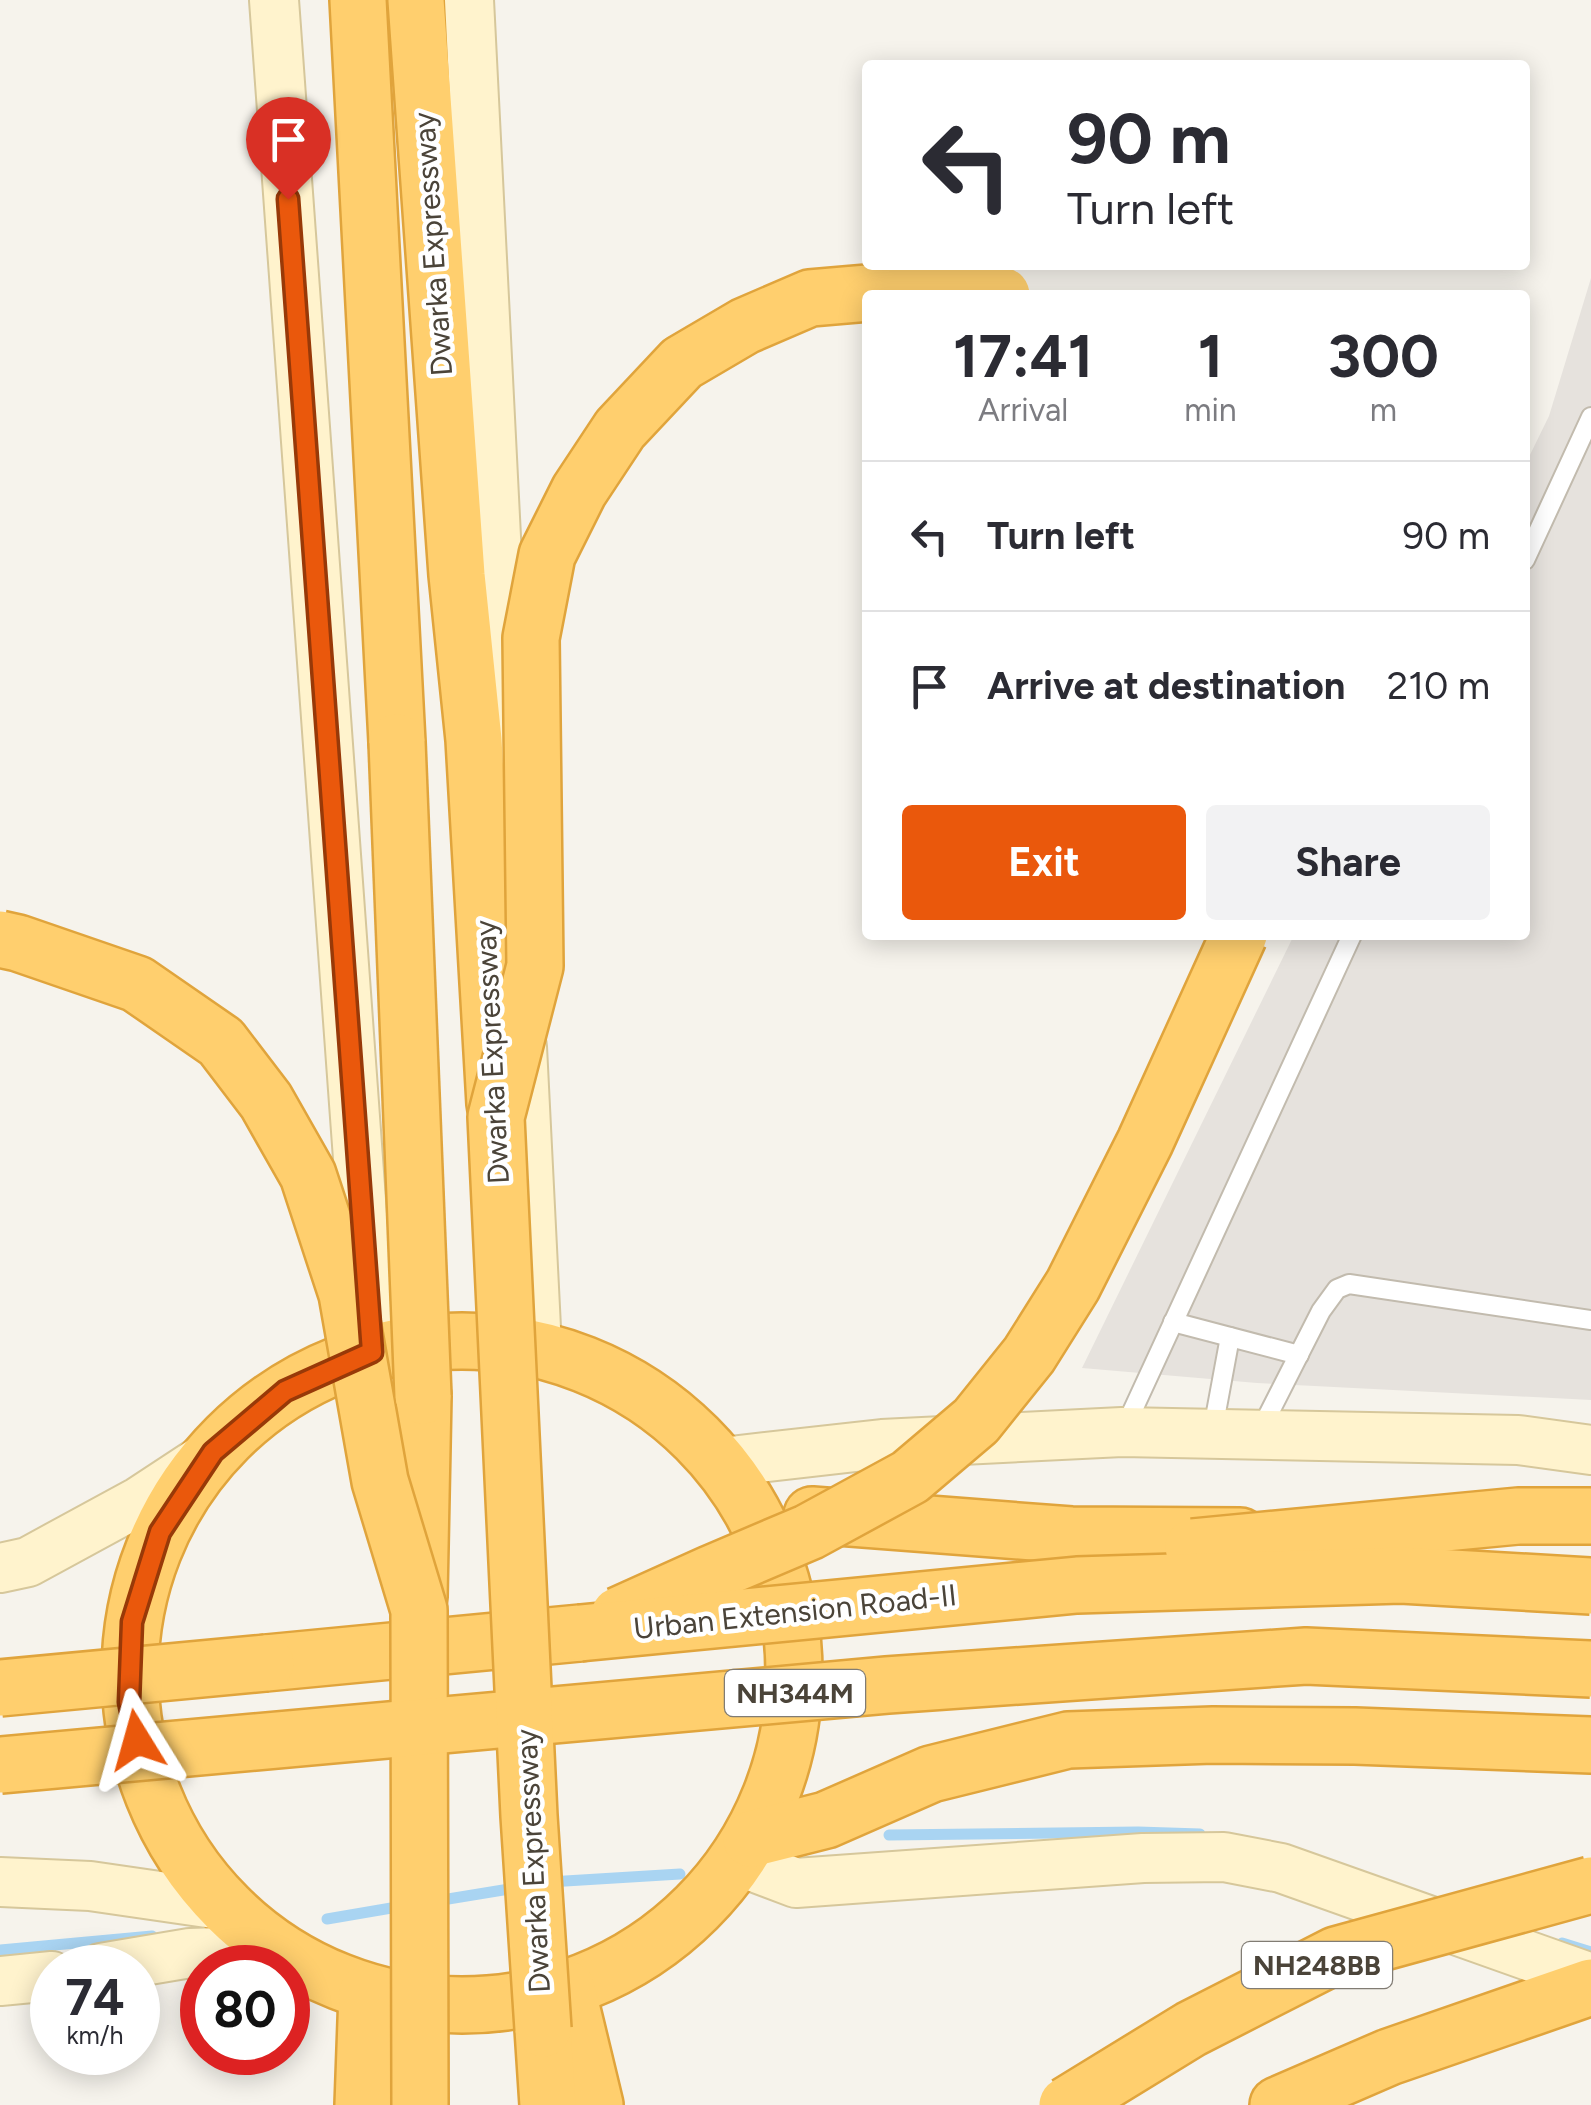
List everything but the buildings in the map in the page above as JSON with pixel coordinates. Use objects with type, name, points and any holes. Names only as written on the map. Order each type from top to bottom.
[{"type":"highway","name":"Dwarka Expressway","points":[[358,0],[408,960],[424,1396],[419,1610],[420,2105]]},
{"type":"highway","name":"Dwarka Expressway","points":[[416,0],[457,575],[474,740],[548,2105]]},
{"type":"highway","points":[[496,1117],[535,966],[530,638],[547,555],[579,490],[620,428],[682,363],[745,326],[810,298],[862,293]]},
{"type":"highway","points":[[0,939],[137,984],[221,1042],[266,1101],[308,1176],[348,1294],[380,1481],[419,1610]]},
{"type":"highway","points":[[580,1633],[810,1532],[910,1477],[976,1422],[1029,1355],[1073,1285],[1145,1142],[1237,940]]},
{"type":"highway","points":[[269,1945],[222,1905],[178,1850],[145,1779],[129,1702],[132,1622],[160,1532],[213,1452],[285,1391],[372,1352],[454,1340],[537,1348],[607,1372],[669,1410],[722,1462],[754,1510],[786,1592],[796,1678],[783,1764],[743,1850],[702,1903],[640,1954],[567,1989],[467,2006],[367,1993],[310,1966]]},
{"type":"highway","points":[[754,1510],[1072,1535],[1520,1536],[1591,1543]]},
{"type":"highway","points":[[1077,1585],[1154,1551],[1518,1516],[1591,1516]]},
{"type":"highway","name":"Urban Extension Road-II","points":[[0,1688],[1077,1585],[1401,1575],[1591,1586]]},
{"type":"highway","name":"NH344M","points":[[0,1765],[887,1685],[1306,1656],[1591,1669]]},
{"type":"highway","points":[[743,1850],[826,1820],[931,1774],[1068,1740],[1355,1736],[1591,1745]]},
{"type":"highway","name":"NH248BB","points":[[1068,2105],[1191,2029],[1336,1955],[1591,1885]]},
{"type":"highway","points":[[1278,2105],[1390,2056],[1591,1987]]},
{"type":"highway","points":[[567,1989],[595,2105]]},
{"type":"highway","points":[[363,2105],[367,1993]]},
{"type":"main road","points":[[274,0],[372,1352]]},
{"type":"main road","points":[[469,0],[537,1348]]},
{"type":"main road","points":[[722,1462],[882,1444],[1122,1432],[1518,1440],[1591,1450]]},
{"type":"main road","points":[[0,1568],[28,1562],[124,1510],[213,1452]]},
{"type":"main road","points":[[743,1850],[796,1883],[1144,1858],[1224,1858],[1281,1868],[1591,1978]]},
{"type":"main road","points":[[0,1882],[90,1886],[222,1905]]},
{"type":"main road","points":[[0,1982],[30,1979]]},
{"type":"lane","points":[[1530,549],[1591,417]]},
{"type":"lane","points":[[1122,1432],[1350,940]]},
{"type":"lane","points":[[1236,1434],[1299,1354],[1329,1297],[1349,1284],[1591,1320]]},
{"type":"lane","points":[[1173,1322],[1299,1354]]},
{"type":"lane","points":[[1230,1337],[1236,1434]]},
{"type":"shaded area","points":[[1591,278],[1591,1400],[1257,1383],[1082,1368],[1292,940],[1530,940],[1530,455],[1549,416]]},
{"type":"waterway","points":[[889,1835],[1200,1834]]},
{"type":"waterway","points":[[549,1882],[680,1874]]},
{"type":"waterway","points":[[436,1901],[521,1887]]},
{"type":"waterway","points":[[327,1919],[403,1906]]},
{"type":"waterway","points":[[0,1950],[152,1936]]},
{"type":"waterway","points":[[1562,1943],[1591,1952]]},
{"type":"route","points":[[137,1740],[129,1702],[132,1622],[160,1532],[213,1452],[285,1391],[372,1352],[288,199]]}]
